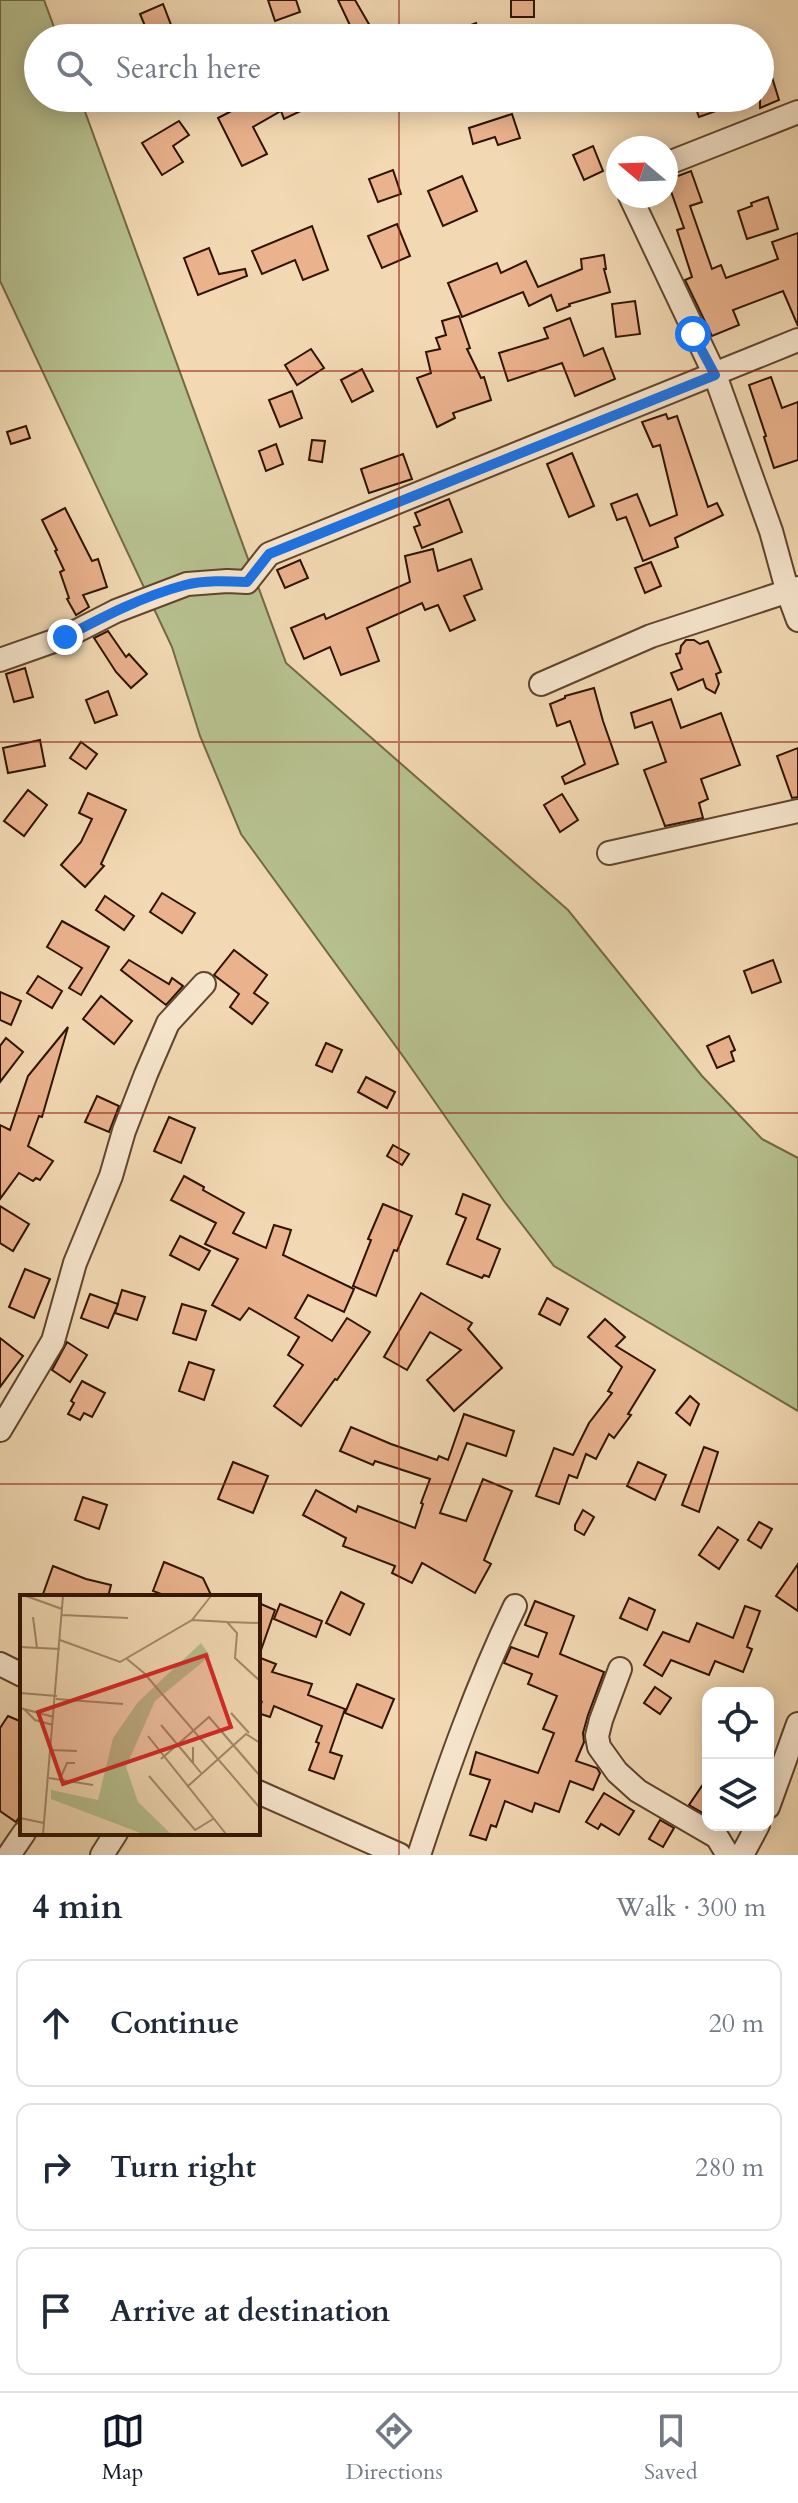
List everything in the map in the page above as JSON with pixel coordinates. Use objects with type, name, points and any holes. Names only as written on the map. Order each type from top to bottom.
[{"type":"street","points":[[678,159],[798,112]]},
{"type":"street","points":[[636,208],[715,375],[793,591],[798,620]]},
{"type":"street","points":[[0,660],[65,637],[116,611],[187,584],[247,582],[269,554],[798,340]]},
{"type":"street","points":[[541,684],[651,636],[793,591]]},
{"type":"street","points":[[609,853],[798,811]]},
{"type":"street","points":[[0,1430],[53,1341],[75,1263],[168,1023],[204,984]]},
{"type":"street","points":[[419,1855],[455,1745],[515,1606]]},
{"type":"street","points":[[0,1664],[20,1674]]},
{"type":"street","points":[[620,1669],[601,1720],[597,1736],[599,1747],[617,1772],[638,1791],[717,1837],[728,1855]]},
{"type":"street","points":[[774,1790],[798,1724]]},
{"type":"street","points":[[260,1793],[400,1855]]},
{"type":"street","points":[[742,1855],[755,1831]]},
{"type":"street","points":[[9,1855],[23,1835]]},
{"type":"street","points":[[102,1855],[115,1835]]},
{"type":"green space","points":[[0,0],[44,0],[53,24],[24,24],[24,112],[85,112],[286,663],[568,910],[702,1076],[762,1139],[798,1158],[798,1411],[554,1266],[241,834],[200,736],[172,647],[0,281]]},
{"type":"building","points":[[268,0],[296,0],[300,12],[275,21]]},
{"type":"building","points":[[338,0],[355,0],[369,24],[349,24]]},
{"type":"building","points":[[511,0],[534,0],[534,17],[511,17]]},
{"type":"building","points":[[163,4],[171,24],[144,24],[140,14]]},
{"type":"building","points":[[774,84],[779,100],[774,102]]},
{"type":"building","points":[[230,112],[279,112],[253,127],[267,154],[242,166],[218,118]]},
{"type":"building","points":[[281,112],[299,112],[284,119]]},
{"type":"building","points":[[697,112],[713,112],[699,117]]},
{"type":"building","points":[[512,114],[520,138],[498,145],[495,137],[473,144],[469,128]]},
{"type":"building","points":[[179,121],[189,135],[173,146],[183,162],[162,175],[142,143]]},
{"type":"building","points":[[593,146],[603,171],[584,180],[573,155]]},
{"type":"building","points":[[393,170],[401,194],[378,202],[369,179]]},
{"type":"building","points":[[691,171],[702,202],[690,206],[712,269],[721,265],[726,278],[778,259],[772,242],[798,233],[798,326],[783,291],[733,310],[739,325],[712,336],[685,280],[692,277],[677,230],[684,228],[677,208],[678,176]]},
{"type":"building","points":[[462,176],[477,211],[443,226],[428,191]]},
{"type":"building","points":[[768,197],[778,229],[747,239],[738,211]]},
{"type":"building","points":[[397,224],[410,256],[382,268],[368,236]]},
{"type":"building","points":[[312,226],[328,270],[303,280],[295,260],[262,274],[252,251]]},
{"type":"building","points":[[209,248],[219,274],[245,269],[247,276],[198,295],[184,258]]},
{"type":"building","points":[[604,255],[610,292],[569,304],[557,311],[551,295],[529,306],[523,292],[462,317],[448,283],[497,263],[501,273],[526,261],[538,287],[582,269],[581,259]]},
{"type":"building","points":[[635,301],[640,334],[616,337],[612,304]]},
{"type":"building","points":[[459,316],[470,348],[467,349],[481,378],[484,377],[491,400],[453,413],[455,418],[437,427],[417,378],[431,373],[426,352],[440,349],[436,338],[446,335],[442,321]]},
{"type":"building","points":[[570,318],[584,356],[603,348],[615,379],[575,396],[562,363],[508,381],[499,353],[548,338],[544,328]]},
{"type":"building","points":[[311,349],[324,368],[297,385],[285,365]]},
{"type":"building","points":[[362,369],[373,391],[352,402],[341,380]]},
{"type":"building","points":[[771,377],[782,408],[798,402],[798,460],[774,468],[749,385]]},
{"type":"building","points":[[292,391],[302,418],[280,427],[269,400]]},
{"type":"building","points":[[666,414],[668,419],[677,416],[708,507],[717,503],[723,515],[675,538],[678,547],[643,561],[626,517],[617,520],[611,504],[637,494],[650,526],[677,515],[660,445],[653,447],[642,422]]},
{"type":"building","points":[[26,426],[30,438],[11,444],[7,432]]},
{"type":"building","points":[[312,440],[325,441],[322,462],[309,460]]},
{"type":"building","points":[[276,444],[283,464],[266,471],[259,451]]},
{"type":"building","points":[[572,453],[594,506],[569,517],[547,464]]},
{"type":"building","points":[[403,454],[412,479],[369,493],[361,469]]},
{"type":"building","points":[[449,499],[462,532],[422,548],[414,527],[420,525],[415,513]]},
{"type":"building","points":[[65,508],[92,561],[98,559],[107,587],[83,595],[89,607],[76,615],[67,599],[60,572],[64,570],[57,550],[42,520]]},
{"type":"building","points":[[433,549],[438,571],[471,559],[482,589],[464,596],[475,620],[450,631],[438,605],[425,610],[422,603],[367,628],[379,661],[341,675],[330,647],[304,659],[291,628],[324,614],[326,619],[410,582],[405,556]]},
{"type":"building","points":[[300,560],[308,578],[285,588],[277,570]]},
{"type":"building","points":[[651,562],[661,586],[645,593],[635,568]]},
{"type":"building","points":[[108,631],[126,657],[129,654],[147,674],[131,688],[116,672],[94,638]]},
{"type":"building","points":[[686,640],[700,644],[708,641],[721,672],[716,674],[719,684],[715,693],[706,688],[703,679],[678,690],[671,673],[682,669],[676,654],[680,653]]},
{"type":"building","points":[[25,668],[33,697],[14,702],[6,674]]},
{"type":"building","points":[[594,688],[618,764],[565,784],[562,777],[585,764],[570,721],[557,726],[550,704]]},
{"type":"building","points":[[108,691],[117,715],[95,723],[86,700]]},
{"type":"building","points":[[671,699],[681,728],[721,713],[740,765],[701,779],[708,799],[699,803],[703,818],[665,826],[644,770],[666,762],[652,722],[635,728],[631,713]]},
{"type":"building","points":[[40,740],[45,766],[8,773],[3,748]]},
{"type":"building","points":[[81,742],[97,754],[86,769],[70,758]]},
{"type":"building","points":[[798,748],[798,797],[792,798],[777,756]]},
{"type":"building","points":[[28,790],[47,805],[24,836],[4,821]]},
{"type":"building","points":[[88,793],[126,810],[101,864],[104,866],[85,887],[61,865],[81,842],[92,819],[79,813]]},
{"type":"building","points":[[562,794],[578,820],[560,832],[544,805]]},
{"type":"building","points":[[162,893],[195,913],[182,933],[150,912]]},
{"type":"building","points":[[105,896],[134,916],[124,930],[96,910]]},
{"type":"building","points":[[62,921],[109,947],[81,995],[69,988],[82,968],[47,947]]},
{"type":"building","points":[[234,950],[267,975],[254,993],[268,1003],[252,1024],[230,1007],[239,994],[214,975]]},
{"type":"building","points":[[129,960],[169,984],[172,978],[183,986],[166,1005],[121,970]]},
{"type":"building","points":[[773,960],[781,982],[752,993],[744,971]]},
{"type":"building","points":[[38,976],[62,991],[52,1008],[27,993]]},
{"type":"building","points":[[0,992],[21,1001],[11,1025],[0,1020]]},
{"type":"building","points":[[101,996],[132,1021],[114,1044],[83,1019]]},
{"type":"building","points":[[68,1027],[42,1117],[39,1116],[28,1146],[53,1161],[40,1180],[36,1178],[33,1181],[19,1173],[0,1199],[0,1125],[10,1130],[28,1076]]},
{"type":"building","points":[[729,1036],[735,1050],[731,1052],[734,1061],[717,1068],[707,1046]]},
{"type":"building","points":[[6,1038],[23,1052],[0,1082],[0,1046]]},
{"type":"building","points":[[326,1043],[342,1050],[332,1072],[316,1065]]},
{"type":"building","points":[[366,1077],[395,1092],[387,1108],[358,1092]]},
{"type":"building","points":[[97,1096],[119,1106],[109,1132],[85,1122]]},
{"type":"building","points":[[169,1117],[195,1128],[181,1163],[154,1151]]},
{"type":"building","points":[[393,1145],[409,1154],[402,1165],[387,1156]]},
{"type":"building","points":[[184,1176],[244,1213],[233,1233],[266,1248],[274,1225],[291,1230],[283,1255],[354,1289],[344,1312],[308,1295],[295,1318],[332,1341],[347,1318],[370,1332],[301,1426],[274,1406],[303,1365],[288,1355],[299,1337],[249,1308],[240,1320],[212,1305],[238,1259],[205,1244],[216,1223],[171,1200]]},
{"type":"building","points":[[463,1194],[490,1205],[477,1239],[500,1249],[489,1277],[484,1275],[482,1278],[447,1264],[466,1218],[456,1214]]},
{"type":"building","points":[[383,1204],[412,1216],[397,1251],[394,1250],[376,1296],[353,1286]]},
{"type":"building","points":[[0,1206],[29,1224],[13,1251],[0,1243]]},
{"type":"building","points":[[180,1236],[210,1251],[199,1270],[170,1255]]},
{"type":"building","points":[[25,1269],[50,1279],[34,1318],[9,1307]]},
{"type":"building","points":[[122,1290],[145,1297],[137,1320],[115,1313]]},
{"type":"building","points":[[421,1293],[472,1323],[468,1329],[502,1368],[454,1411],[427,1380],[461,1350],[430,1332],[407,1370],[384,1357]]},
{"type":"building","points":[[90,1294],[118,1304],[108,1328],[81,1318]]},
{"type":"building","points":[[547,1298],[568,1309],[560,1325],[539,1314]]},
{"type":"building","points":[[182,1304],[206,1311],[196,1340],[173,1333]]},
{"type":"building","points":[[605,1319],[625,1337],[616,1346],[655,1370],[628,1414],[631,1415],[614,1438],[609,1434],[596,1459],[586,1454],[577,1478],[569,1475],[559,1504],[536,1496],[554,1448],[573,1455],[589,1423],[612,1393],[608,1391],[622,1367],[588,1337]]},
{"type":"building","points":[[0,1338],[23,1356],[0,1387]]},
{"type":"building","points":[[67,1342],[87,1355],[70,1382],[52,1370]]},
{"type":"building","points":[[189,1362],[214,1370],[204,1400],[179,1391]]},
{"type":"building","points":[[82,1381],[105,1393],[92,1417],[84,1413],[80,1420],[68,1414]]},
{"type":"building","points":[[690,1396],[699,1404],[690,1425],[676,1413]]},
{"type":"building","points":[[464,1414],[514,1431],[506,1456],[467,1443],[440,1513],[466,1521],[483,1479],[512,1491],[484,1560],[491,1564],[475,1593],[422,1563],[412,1583],[392,1573],[395,1566],[343,1546],[346,1538],[303,1515],[316,1490],[356,1512],[358,1506],[415,1528],[430,1479],[375,1461],[373,1465],[340,1451],[351,1427],[437,1460],[439,1456],[448,1460]]},
{"type":"building","points":[[704,1447],[718,1452],[699,1512],[682,1505]]},
{"type":"building","points":[[233,1462],[268,1476],[253,1513],[218,1499]]},
{"type":"building","points":[[638,1462],[666,1475],[655,1500],[627,1486]]},
{"type":"building","points":[[83,1497],[107,1505],[99,1529],[75,1520]]},
{"type":"building","points":[[583,1510],[594,1517],[584,1535],[575,1530]]},
{"type":"building","points":[[759,1522],[772,1529],[761,1548],[748,1540]]},
{"type":"building","points":[[718,1527],[738,1540],[719,1569],[699,1555]]},
{"type":"building","points":[[164,1562],[203,1578],[211,1595],[164,1595],[153,1591]]},
{"type":"building","points":[[798,1564],[798,1611],[776,1596]]},
{"type":"building","points":[[53,1566],[111,1585],[108,1595],[43,1595]]},
{"type":"building","points":[[341,1592],[364,1604],[350,1635],[326,1623]]},
{"type":"building","points":[[629,1598],[655,1610],[647,1630],[620,1618]]},
{"type":"building","points":[[535,1601],[574,1616],[560,1654],[604,1672],[576,1761],[597,1768],[600,1773],[593,1790],[570,1781],[559,1812],[535,1803],[532,1812],[505,1801],[496,1827],[491,1825],[486,1840],[470,1835],[490,1780],[470,1774],[476,1752],[538,1773],[554,1733],[543,1729],[557,1696],[528,1684],[532,1674],[504,1663],[511,1647],[538,1657],[547,1633],[525,1625]]},
{"type":"building","points":[[261,1604],[275,1610],[260,1653]]},
{"type":"building","points":[[280,1604],[322,1621],[316,1637],[274,1619]]},
{"type":"building","points":[[745,1606],[760,1611],[747,1647],[752,1649],[743,1672],[715,1661],[709,1675],[671,1660],[662,1676],[644,1665],[663,1632],[689,1642],[697,1623],[733,1638]]},
{"type":"building","points":[[260,1658],[276,1664],[272,1672],[312,1684],[308,1695],[345,1709],[330,1752],[342,1756],[334,1779],[309,1770],[322,1726],[274,1706],[270,1717],[260,1714],[262,1701],[260,1703]]},
{"type":"building","points":[[357,1684],[394,1699],[382,1728],[345,1713]]},
{"type":"building","points":[[655,1687],[671,1698],[660,1714],[644,1703]]},
{"type":"building","points":[[8,1716],[20,1721],[20,1816],[16,1822],[0,1811],[0,1728]]},
{"type":"building","points":[[702,1786],[702,1813],[689,1805]]},
{"type":"building","points":[[604,1793],[634,1811],[619,1835],[601,1824],[598,1829],[586,1822]]},
{"type":"building","points":[[660,1820],[674,1828],[663,1847],[649,1839]]},
{"type":"route","points":[[65,637],[116,611],[187,584],[247,582],[269,554],[715,375],[693,334]]}]
